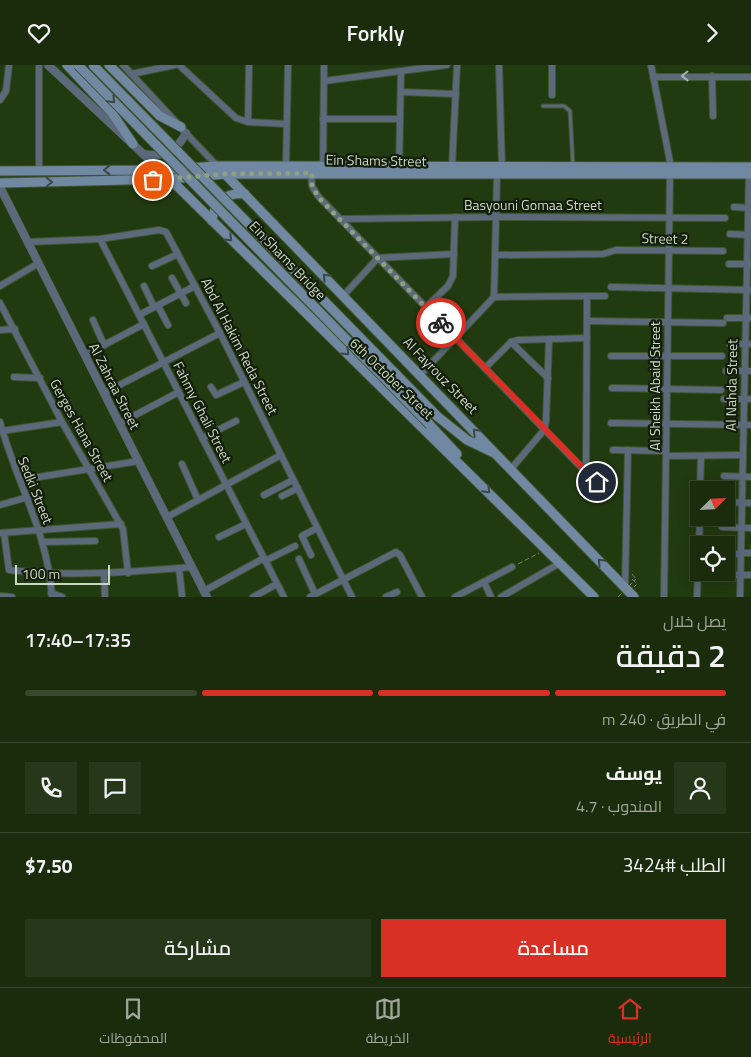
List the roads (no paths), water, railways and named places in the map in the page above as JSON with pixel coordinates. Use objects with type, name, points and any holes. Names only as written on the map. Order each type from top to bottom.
[{"type":"main road","points":[[67,65],[112,113],[133,144]]},
{"type":"main road","name":"Ein Shams Bridge","points":[[78,65],[430,425],[448,444],[474,478]]},
{"type":"main road","name":"Ein Shams Bridge","points":[[92,65],[437,416],[467,440],[498,455]]},
{"type":"main road","points":[[109,65],[151,108],[170,123],[184,130]]},
{"type":"main road","name":"Ein Shams Street","points":[[0,171],[160,170],[217,166],[286,166],[500,173],[671,170]]},
{"type":"main road","name":"Ein Shams Street","points":[[0,183],[170,179],[225,174],[399,171],[452,167],[500,173],[572,167],[750,172]]},
{"type":"main road","name":"Al Fayrouz Street","points":[[225,174],[421,374],[634,597]]},
{"type":"main road","name":"6th October Street","points":[[170,179],[594,597]]},
{"type":"main road","points":[[212,221],[213,213],[222,199],[229,195],[245,195]]},
{"type":"street","points":[[0,100],[5,94],[9,65]]},
{"type":"street","points":[[38,171],[39,65]]},
{"type":"street","points":[[48,65],[170,179]]},
{"type":"street","points":[[123,65],[225,174]]},
{"type":"street","points":[[131,74],[174,65]]},
{"type":"street","points":[[180,65],[229,113],[248,123],[286,123]]},
{"type":"street","points":[[248,123],[249,65]]},
{"type":"street","points":[[286,166],[288,65]]},
{"type":"street","points":[[323,167],[324,65]]},
{"type":"street","points":[[324,81],[447,65]]},
{"type":"street","points":[[452,167],[457,65]]},
{"type":"street","points":[[421,374],[454,337],[494,297],[496,217],[500,173],[499,65]]},
{"type":"street","points":[[552,65],[552,95]]},
{"type":"street","name":"Al Sheikh Abaid Street","points":[[650,65],[671,170],[668,251],[664,597]]},
{"type":"street","points":[[399,171],[401,71]]},
{"type":"street","points":[[712,76],[714,116]]},
{"type":"street","points":[[653,77],[751,77]]},
{"type":"street","points":[[0,78],[8,78]]},
{"type":"street","points":[[401,92],[456,94]]},
{"type":"street","points":[[323,119],[400,119]]},
{"type":"street","points":[[143,154],[154,156],[169,152],[181,143],[184,130]]},
{"type":"street","name":"Al Nahda Street","points":[[740,597],[742,425],[748,344],[750,172]]},
{"type":"street","points":[[312,173],[314,192],[544,430],[608,493]]},
{"type":"street","name":"Al Zahraa Street","points":[[0,187],[206,594]]},
{"type":"street","points":[[734,207],[750,208]]},
{"type":"street","points":[[426,307],[451,281],[455,217]]},
{"type":"street","name":"Basyouni Gomaa Street","points":[[340,219],[455,217],[725,218]]},
{"type":"street","name":"Abd Al Hakim Reda Street","points":[[28,243],[100,239],[163,230],[178,254],[220,333],[352,597]]},
{"type":"street","points":[[730,234],[749,235]]},
{"type":"street","name":"Fahmy Ghali Street","points":[[100,239],[284,597]]},
{"type":"street","name":"Street 2","points":[[495,255],[607,253],[616,250],[723,251]]},
{"type":"street","points":[[344,295],[377,258],[454,253]]},
{"type":"street","points":[[152,267],[178,254]]},
{"type":"street","points":[[0,286],[38,263]]},
{"type":"street","points":[[729,264],[749,264]]},
{"type":"street","points":[[172,278],[186,303]]},
{"type":"street","points":[[144,286],[168,325]]},
{"type":"street","points":[[139,315],[195,286]]},
{"type":"street","points":[[611,287],[748,290]]},
{"type":"street","points":[[586,471],[587,296]]},
{"type":"street","points":[[494,297],[605,297]]},
{"type":"street","name":"Gerges Hana Street","points":[[0,303],[62,422],[121,525],[126,540],[128,573]]},
{"type":"street","points":[[587,321],[667,324],[748,318]]},
{"type":"street","points":[[93,320],[104,345]]},
{"type":"street","points":[[85,355],[144,324]]},
{"type":"street","points":[[0,330],[15,329]]},
{"type":"street","points":[[104,393],[220,333]]},
{"type":"street","points":[[484,368],[518,339],[587,338]]},
{"type":"street","points":[[511,469],[544,430],[547,415],[549,339]]},
{"type":"street","points":[[511,343],[548,378]]},
{"type":"street","points":[[730,344],[748,344]]},
{"type":"street","points":[[611,356],[722,356]]},
{"type":"street","points":[[726,371],[747,371]]},
{"type":"street","points":[[14,377],[40,378]]},
{"type":"street","points":[[211,387],[216,395],[244,382]]},
{"type":"street","points":[[612,388],[721,390]]},
{"type":"street","points":[[120,423],[179,393]]},
{"type":"street","points":[[724,399],[751,399]]},
{"type":"street","points":[[202,438],[236,421]]},
{"type":"street","name":"Sedki Street","points":[[0,422],[9,456],[28,497],[39,531],[50,575],[52,595]]},
{"type":"street","points":[[2,431],[62,422]]},
{"type":"street","points":[[611,423],[751,425]]},
{"type":"street","points":[[612,450],[702,456],[751,453]]},
{"type":"street","points":[[625,587],[628,450]]},
{"type":"street","points":[[167,517],[281,455]]},
{"type":"street","points":[[0,458],[9,456]]},
{"type":"street","points":[[701,481],[702,456]]},
{"type":"street","points":[[20,479],[139,461]]},
{"type":"street","points":[[182,464],[198,500]]},
{"type":"street","points":[[724,476],[751,477]]},
{"type":"street","points":[[264,495],[293,480]]},
{"type":"street","points":[[282,496],[298,489]]},
{"type":"street","points":[[0,505],[28,497]]},
{"type":"street","points":[[735,503],[751,503]]},
{"type":"street","points":[[219,537],[246,524]]},
{"type":"street","points":[[9,571],[2,533],[121,525]]},
{"type":"street","points":[[697,597],[700,526]]},
{"type":"street","points":[[722,527],[751,527]]},
{"type":"street","points":[[311,555],[302,535],[317,528]]},
{"type":"street","points":[[42,542],[95,541]]},
{"type":"street","points":[[206,594],[265,560],[295,546]]},
{"type":"street","points":[[299,559],[313,596],[394,553],[400,555],[422,597]]},
{"type":"street","points":[[735,553],[751,553]]},
{"type":"street","points":[[501,597],[560,563]]},
{"type":"street","points":[[0,570],[50,575],[128,573],[192,567]]},
{"type":"street","points":[[455,597],[512,567]]},
{"type":"street","points":[[179,568],[182,595]]},
{"type":"street","points":[[104,574],[105,597]]},
{"type":"street","points":[[735,575],[751,575]]},
{"type":"street","points":[[484,582],[491,597]]},
{"type":"street","points":[[253,597],[277,584]]},
{"type":"street","points":[[386,597],[397,592]]},
{"type":"street","points":[[0,595],[12,597]]},
{"type":"street","points":[[52,595],[62,597]]},
{"type":"lane","points":[[543,106],[564,106],[570,111],[572,167]]}]
